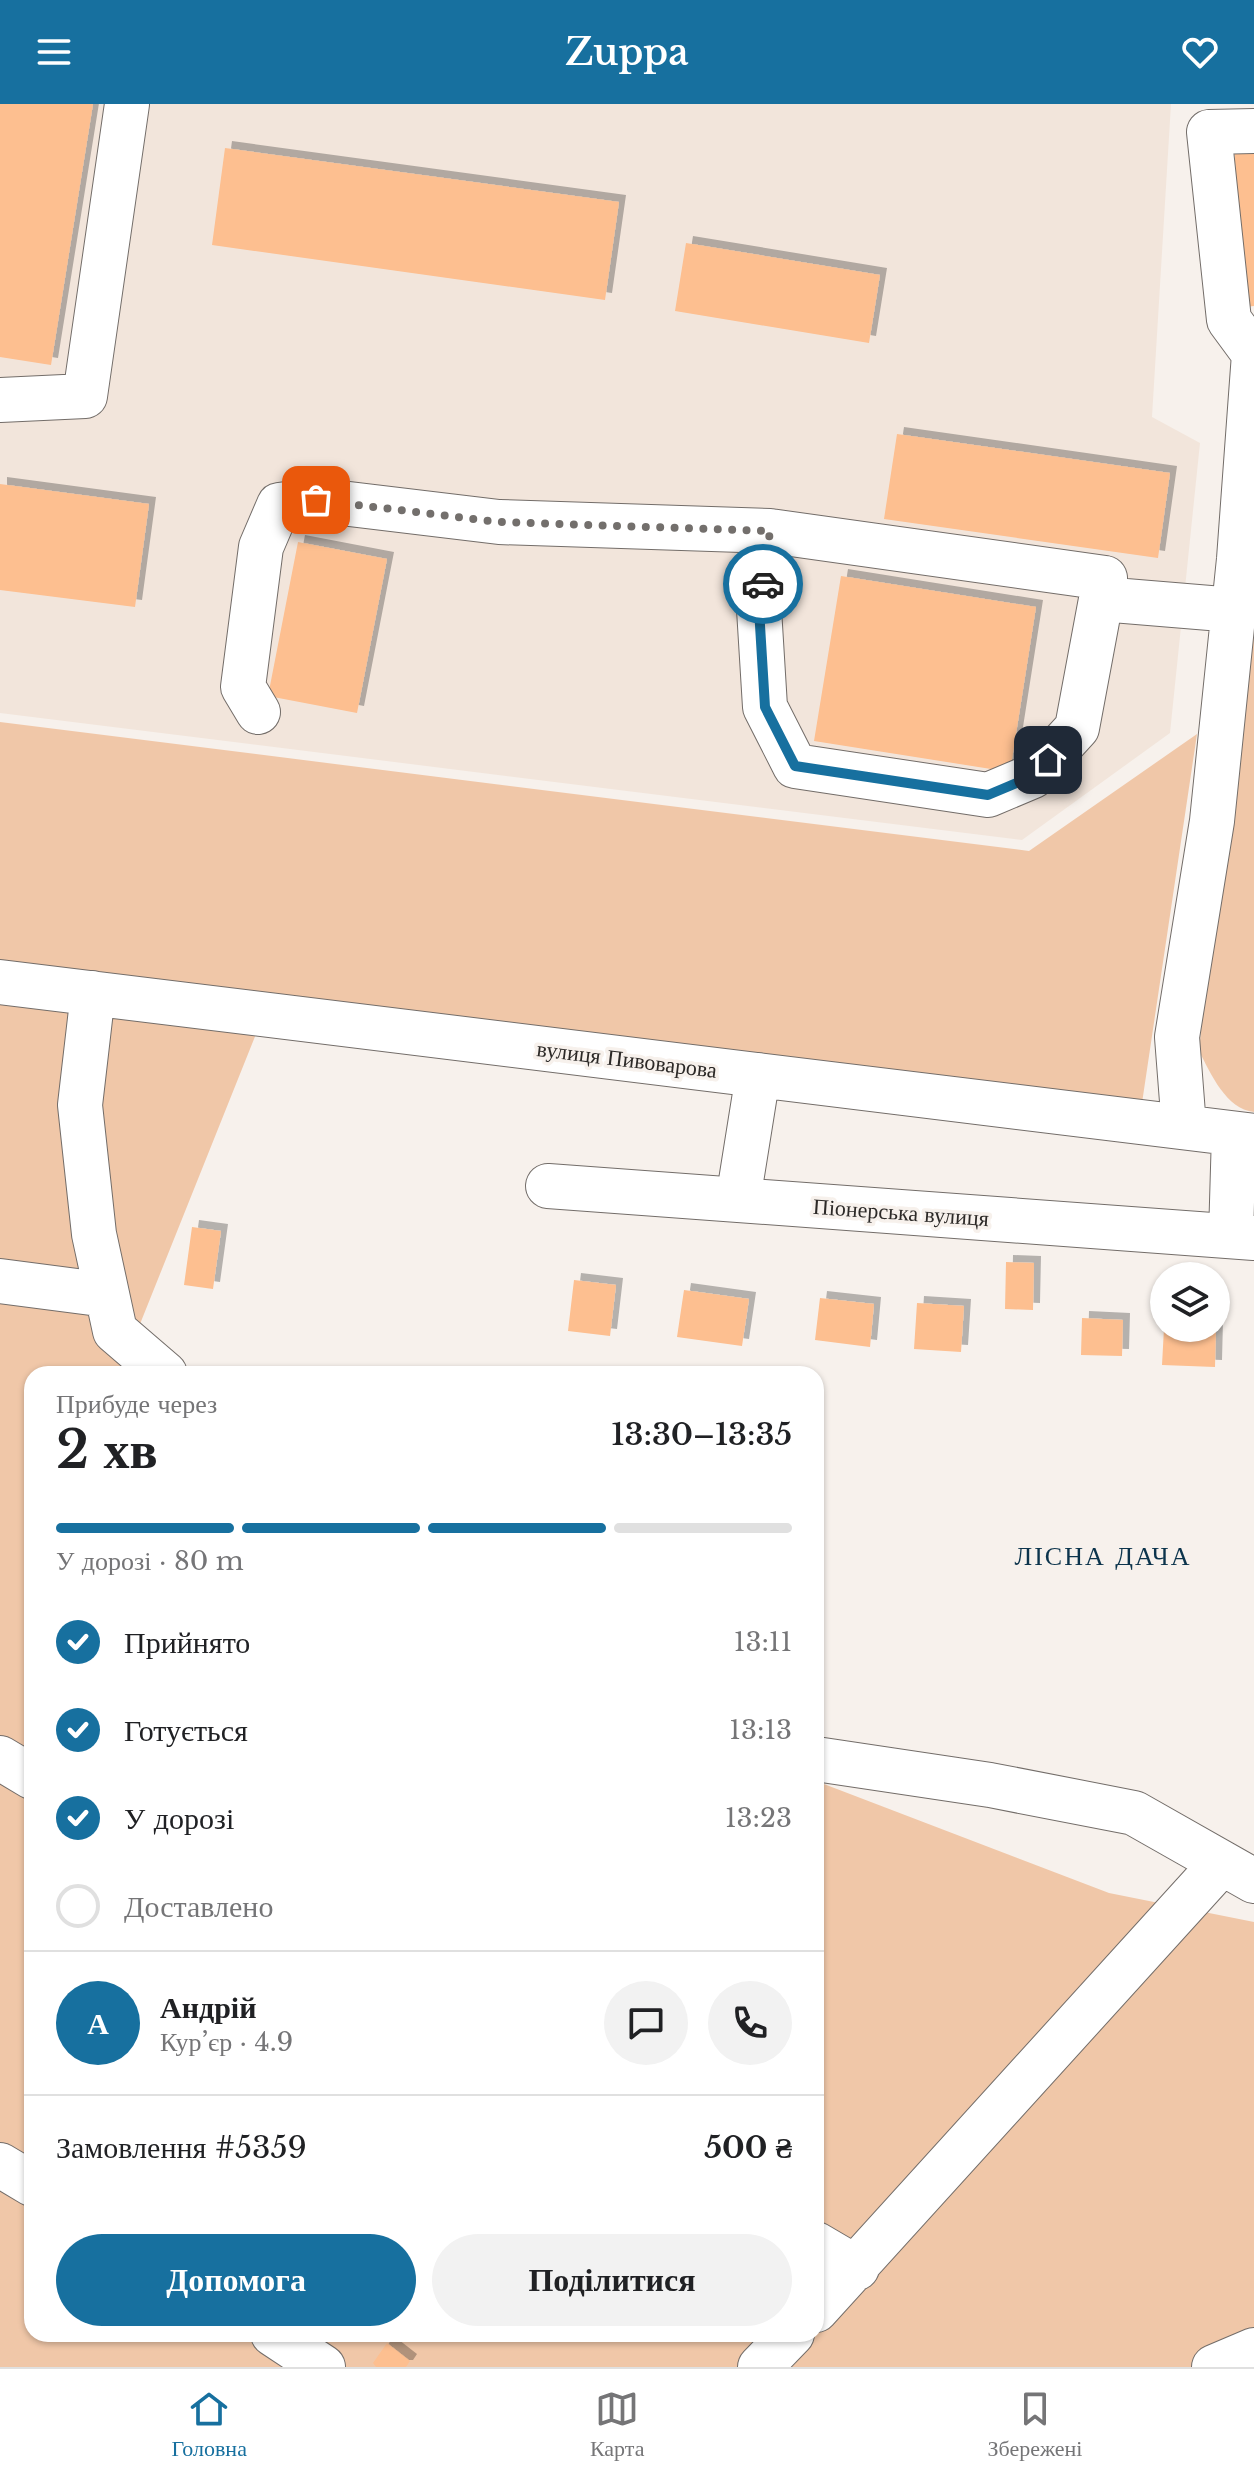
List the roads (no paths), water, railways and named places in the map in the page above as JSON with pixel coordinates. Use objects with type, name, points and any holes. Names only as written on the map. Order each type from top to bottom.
[{"type":"street","points":[[0,400],[85,396],[127,104]]},
{"type":"street","points":[[1184,1127],[1177,1037],[1212,821],[1234,610],[1254,354],[1229,320],[1209,132],[1254,131]]},
{"type":"street","points":[[258,712],[243,687],[261,547],[279,505],[316,500],[499,522],[770,531],[1105,578],[1077,728],[1033,776],[988,795],[795,766],[765,707],[759,609],[770,531]]},
{"type":"street","points":[[1101,599],[1234,610]]},
{"type":"street","name":"вулиця Пивоварова","points":[[0,982],[1244,1135]]},
{"type":"street","points":[[93,993],[80,1105],[94,1234],[115,1331],[156,1366]]},
{"type":"street","points":[[738,1200],[758,1075]]},
{"type":"street","points":[[1242,1237],[1244,1135]]},
{"type":"street","name":"Піонерська вулиця","points":[[548,1186],[1242,1237]]},
{"type":"street","points":[[0,1281],[107,1295]]},
{"type":"street","points":[[0,1758],[24,1772]]},
{"type":"street","points":[[824,1760],[990,1785],[1134,1813],[1238,1872],[824,2302]]},
{"type":"street","points":[[0,2165],[24,2179]]},
{"type":"street","points":[[824,2249],[857,2268]]},
{"type":"street","points":[[285,2342],[323,2367]]},
{"type":"street","points":[[760,2367],[784,2342]]},
{"type":"street","points":[[1214,2367],[1254,2350]]},
{"type":"district","name":"ЛІСНА ДАЧА","points":[[1103,1556]]}]
